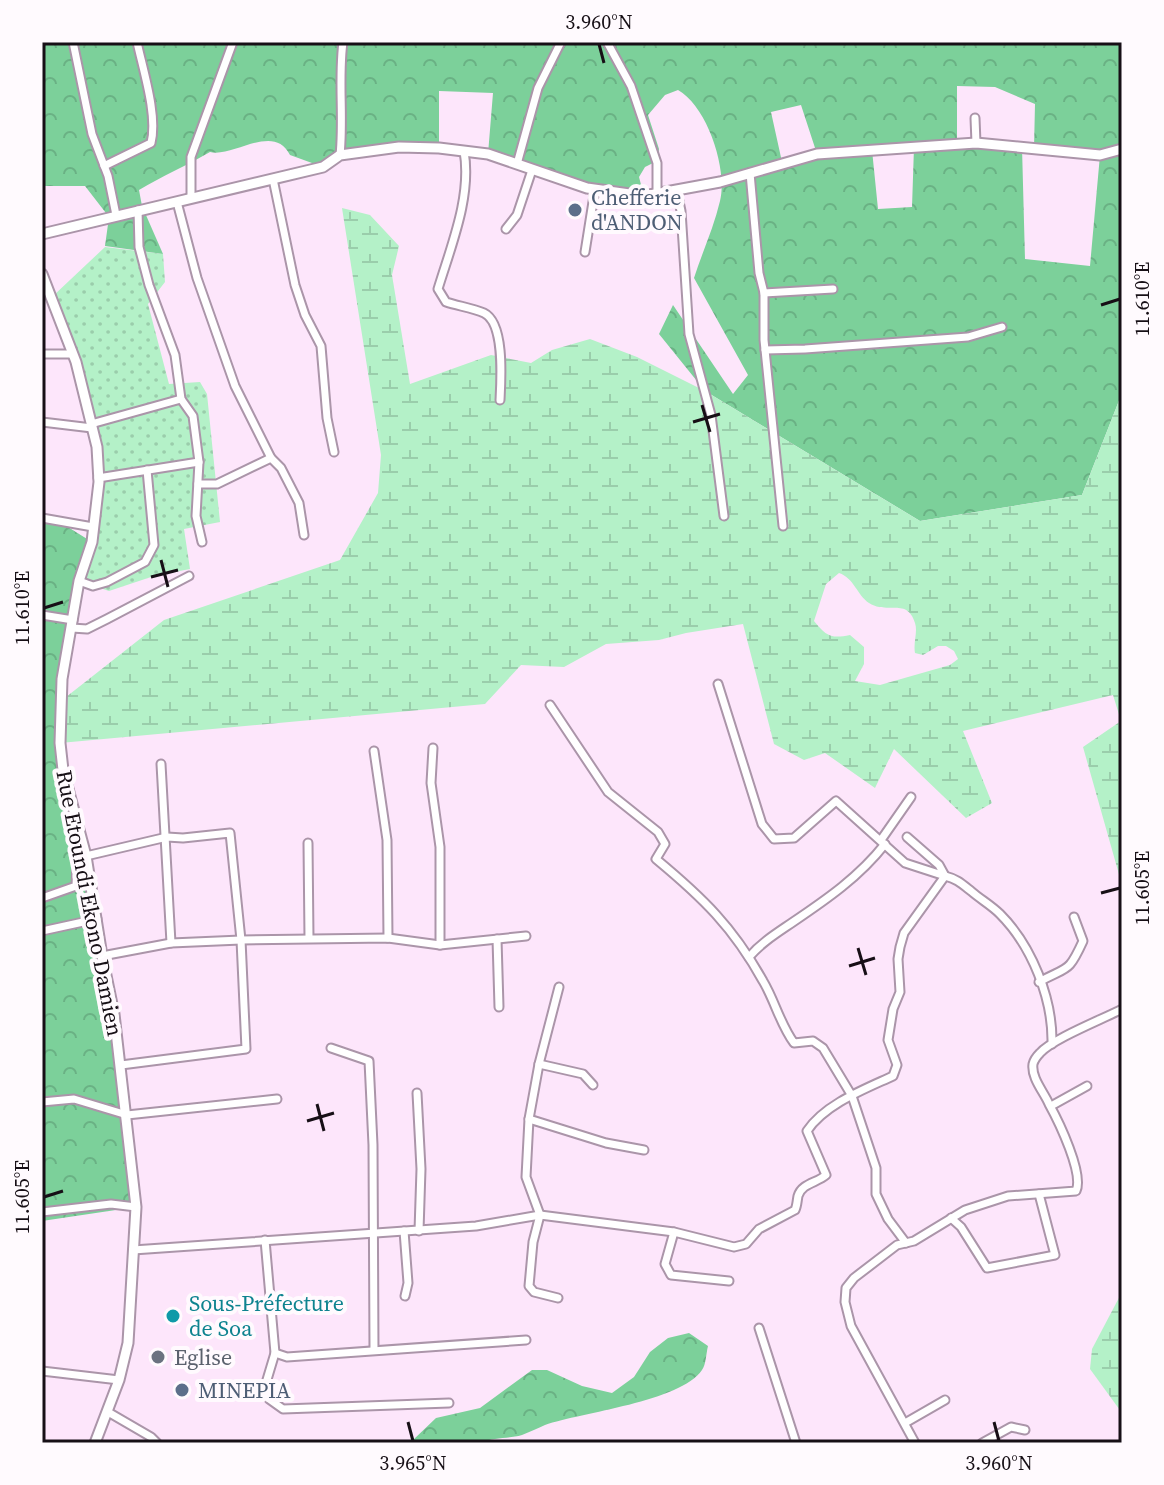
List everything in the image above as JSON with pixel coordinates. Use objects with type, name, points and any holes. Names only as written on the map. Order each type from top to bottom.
[{"type":"street","points":[[73,42],[92,134],[104,166],[116,215]]},
{"type":"street","points":[[104,166],[151,143],[153,133],[146,82],[137,42]]},
{"type":"street","points":[[191,198],[191,157],[233,42]]},
{"type":"street","points":[[340,155],[343,124],[339,92],[343,42]]},
{"type":"street","points":[[517,164],[538,88],[561,42]]},
{"type":"street","points":[[607,42],[631,86],[657,163],[657,196]]},
{"type":"street","points":[[975,118],[976,143]]},
{"type":"street","points":[[42,234],[323,167],[340,155],[399,147],[488,154],[595,189],[644,196],[677,192],[817,154],[976,143],[1100,155],[1122,149]]},
{"type":"street","points":[[464,151],[468,172],[455,236],[438,289],[446,302],[486,314],[496,326],[501,373],[500,400]]},
{"type":"street","points":[[506,229],[517,215],[532,170]]},
{"type":"street","points":[[750,173],[764,293],[765,350],[783,526]]},
{"type":"street","points":[[273,179],[295,285],[305,315],[321,346],[327,418],[334,452]]},
{"type":"street","points":[[585,252],[595,189]]},
{"type":"street","points":[[677,192],[689,334],[711,415],[724,516]]},
{"type":"street","points":[[177,202],[197,278],[235,386],[271,458],[281,468],[299,503],[304,535]]},
{"type":"street","points":[[138,210],[139,247],[149,285],[175,355],[181,399],[193,416],[199,462],[196,516],[202,542]]},
{"type":"street","name":"Rue Etoundi Ekono Damien","points":[[42,274],[53,296],[72,354],[97,447],[98,478],[92,542],[79,581],[62,679],[60,743],[63,770],[86,856],[114,1014],[136,1207],[128,1343],[119,1380],[95,1443]]},
{"type":"street","points":[[764,293],[833,289]]},
{"type":"street","points":[[765,350],[968,337],[1002,327]]},
{"type":"street","points":[[42,354],[72,354]]},
{"type":"street","points":[[42,422],[92,426],[181,399]]},
{"type":"street","points":[[198,484],[217,484],[271,458]]},
{"type":"street","points":[[98,478],[199,462]]},
{"type":"street","points":[[79,581],[93,586],[107,582],[145,562],[154,545],[147,470]]},
{"type":"street","points":[[42,518],[93,527]]},
{"type":"street","points":[[42,615],[87,629],[189,576]]},
{"type":"street","points":[[718,684],[762,824],[774,839],[794,838],[836,801],[905,863],[959,879],[1003,916],[1017,934],[1045,994],[1052,1044]]},
{"type":"street","points":[[550,705],[608,792],[658,832],[665,844],[656,859],[696,892],[726,925],[777,1004],[786,1032],[794,1043],[813,1041],[823,1048],[852,1096],[876,1168],[876,1194],[888,1219],[906,1243]]},
{"type":"street","points":[[433,748],[431,783],[440,847],[440,945]]},
{"type":"street","points":[[374,751],[387,840],[388,938]]},
{"type":"street","points":[[161,764],[171,943]]},
{"type":"street","points":[[749,957],[761,944],[866,868],[911,797]]},
{"type":"street","points":[[42,898],[76,886],[77,860],[86,856],[167,837],[230,833],[241,940],[246,1049],[121,1065]]},
{"type":"street","points":[[907,837],[939,865],[945,876]]},
{"type":"street","points":[[308,843],[309,938]]},
{"type":"street","points":[[133,1250],[419,1231],[476,1226],[540,1215],[674,1232],[734,1247],[746,1244],[759,1229],[795,1210],[800,1191],[826,1175],[807,1131],[813,1122],[852,1096],[893,1076],[897,1065],[888,1040],[893,1009],[900,992],[900,947],[904,933],[945,876]]},
{"type":"street","points":[[1039,982],[1065,971],[1075,958],[1083,941],[1074,917]]},
{"type":"street","points":[[42,931],[97,919]]},
{"type":"street","points":[[102,956],[171,943],[388,938],[440,945],[526,936]]},
{"type":"street","points":[[497,939],[499,1007]]},
{"type":"street","points":[[558,1298],[534,1292],[529,1286],[533,1242],[540,1215],[526,1177],[529,1119],[539,1064],[559,987]]},
{"type":"street","points":[[915,1443],[851,1326],[845,1294],[854,1278],[897,1245],[914,1241],[965,1210],[1008,1196],[1076,1191],[1079,1185],[1077,1170],[1051,1106],[1036,1079],[1033,1064],[1041,1051],[1052,1044],[1122,1009]]},
{"type":"street","points":[[1052,1030],[1067,1036]]},
{"type":"street","points":[[331,1048],[369,1061],[375,1233],[374,1350]]},
{"type":"street","points":[[539,1064],[583,1074],[593,1085]]},
{"type":"street","points":[[1051,1106],[1087,1086]]},
{"type":"street","points":[[417,1093],[421,1169],[419,1231]]},
{"type":"street","points":[[42,1102],[74,1099],[127,1115],[277,1099]]},
{"type":"street","points":[[529,1119],[606,1143],[644,1150]]},
{"type":"street","points":[[951,1218],[961,1227],[987,1268],[1055,1255],[1039,1194]]},
{"type":"street","points":[[42,1212],[111,1204],[136,1207]]},
{"type":"street","points":[[404,1231],[408,1283],[405,1296]]},
{"type":"street","points":[[674,1232],[665,1264],[671,1275],[729,1281]]},
{"type":"street","points":[[265,1240],[275,1353],[266,1383],[269,1399],[283,1409],[449,1403]]},
{"type":"street","points":[[759,1328],[796,1443]]},
{"type":"street","points":[[275,1353],[287,1357],[526,1340]]},
{"type":"street","points":[[42,1371],[119,1380]]},
{"type":"street","points":[[905,1423],[945,1400]]},
{"type":"street","points":[[108,1412],[157,1443]]},
{"type":"street","points":[[982,1443],[1011,1427],[1025,1430]]},
{"type":"green space","points":[[42,42],[1122,42],[1122,393],[1082,495],[920,521],[705,391],[659,334],[673,305],[733,394],[748,375],[694,278],[720,201],[721,172],[706,124],[698,110],[678,90],[665,95],[648,115],[659,149],[657,161],[645,167],[639,177],[644,196],[587,188],[488,154],[493,93],[439,91],[439,148],[340,155],[323,167],[290,155],[274,141],[264,141],[210,152],[139,190],[142,206],[163,254],[105,246],[109,217],[85,186],[42,186],[45,151],[42,147]],"holes":[[[957,86],[995,87],[1035,104],[1034,148],[1100,155],[1090,266],[1025,259],[1022,147],[957,143]],[[801,105],[817,154],[782,162],[771,112]],[[914,147],[912,207],[878,209],[872,150]]]},
{"type":"green space","points":[[342,208],[370,215],[399,246],[392,275],[410,384],[491,355],[531,363],[552,350],[590,339],[637,357],[705,391],[920,521],[1082,495],[1122,393],[1122,885],[1083,747],[1121,721],[1113,695],[963,731],[992,803],[966,818],[894,749],[875,788],[825,753],[804,760],[774,744],[743,624],[659,640],[606,644],[564,667],[521,665],[485,704],[60,743],[61,701],[164,620],[340,560],[378,493],[381,455]],"holes":[[[839,573],[869,603],[883,608],[902,608],[912,615],[916,626],[915,653],[923,655],[938,646],[946,646],[954,651],[958,659],[950,665],[880,685],[855,681],[864,664],[864,647],[850,635],[829,635],[814,621],[826,584]]]},
{"type":"green space","points":[[105,247],[163,254],[165,282],[148,304],[169,384],[200,382],[207,394],[220,522],[184,529],[190,569],[154,576],[109,591],[79,581],[92,542],[97,447],[53,296]]},
{"type":"green space","points":[[42,511],[92,542],[62,679],[60,743],[98,924],[136,1207],[42,1221]]},
{"type":"green space","points":[[1122,1292],[1122,1413],[1090,1369],[1092,1349]]},
{"type":"green space","points":[[689,1333],[708,1346],[702,1370],[690,1381],[652,1398],[561,1420],[525,1434],[480,1443],[393,1443],[413,1440],[436,1418],[480,1408],[532,1370],[547,1370],[582,1386],[612,1393],[634,1377],[650,1352],[668,1338]]},
{"type":"place","name":"Chefferie d'ANDON","points":[[575,210]]},
{"type":"place","name":"Sous-Préfecture de Soa","points":[[173,1316]]},
{"type":"place","name":"Eglise","points":[[158,1357]]},
{"type":"place","name":"MINEPIA","points":[[182,1390]]}]
